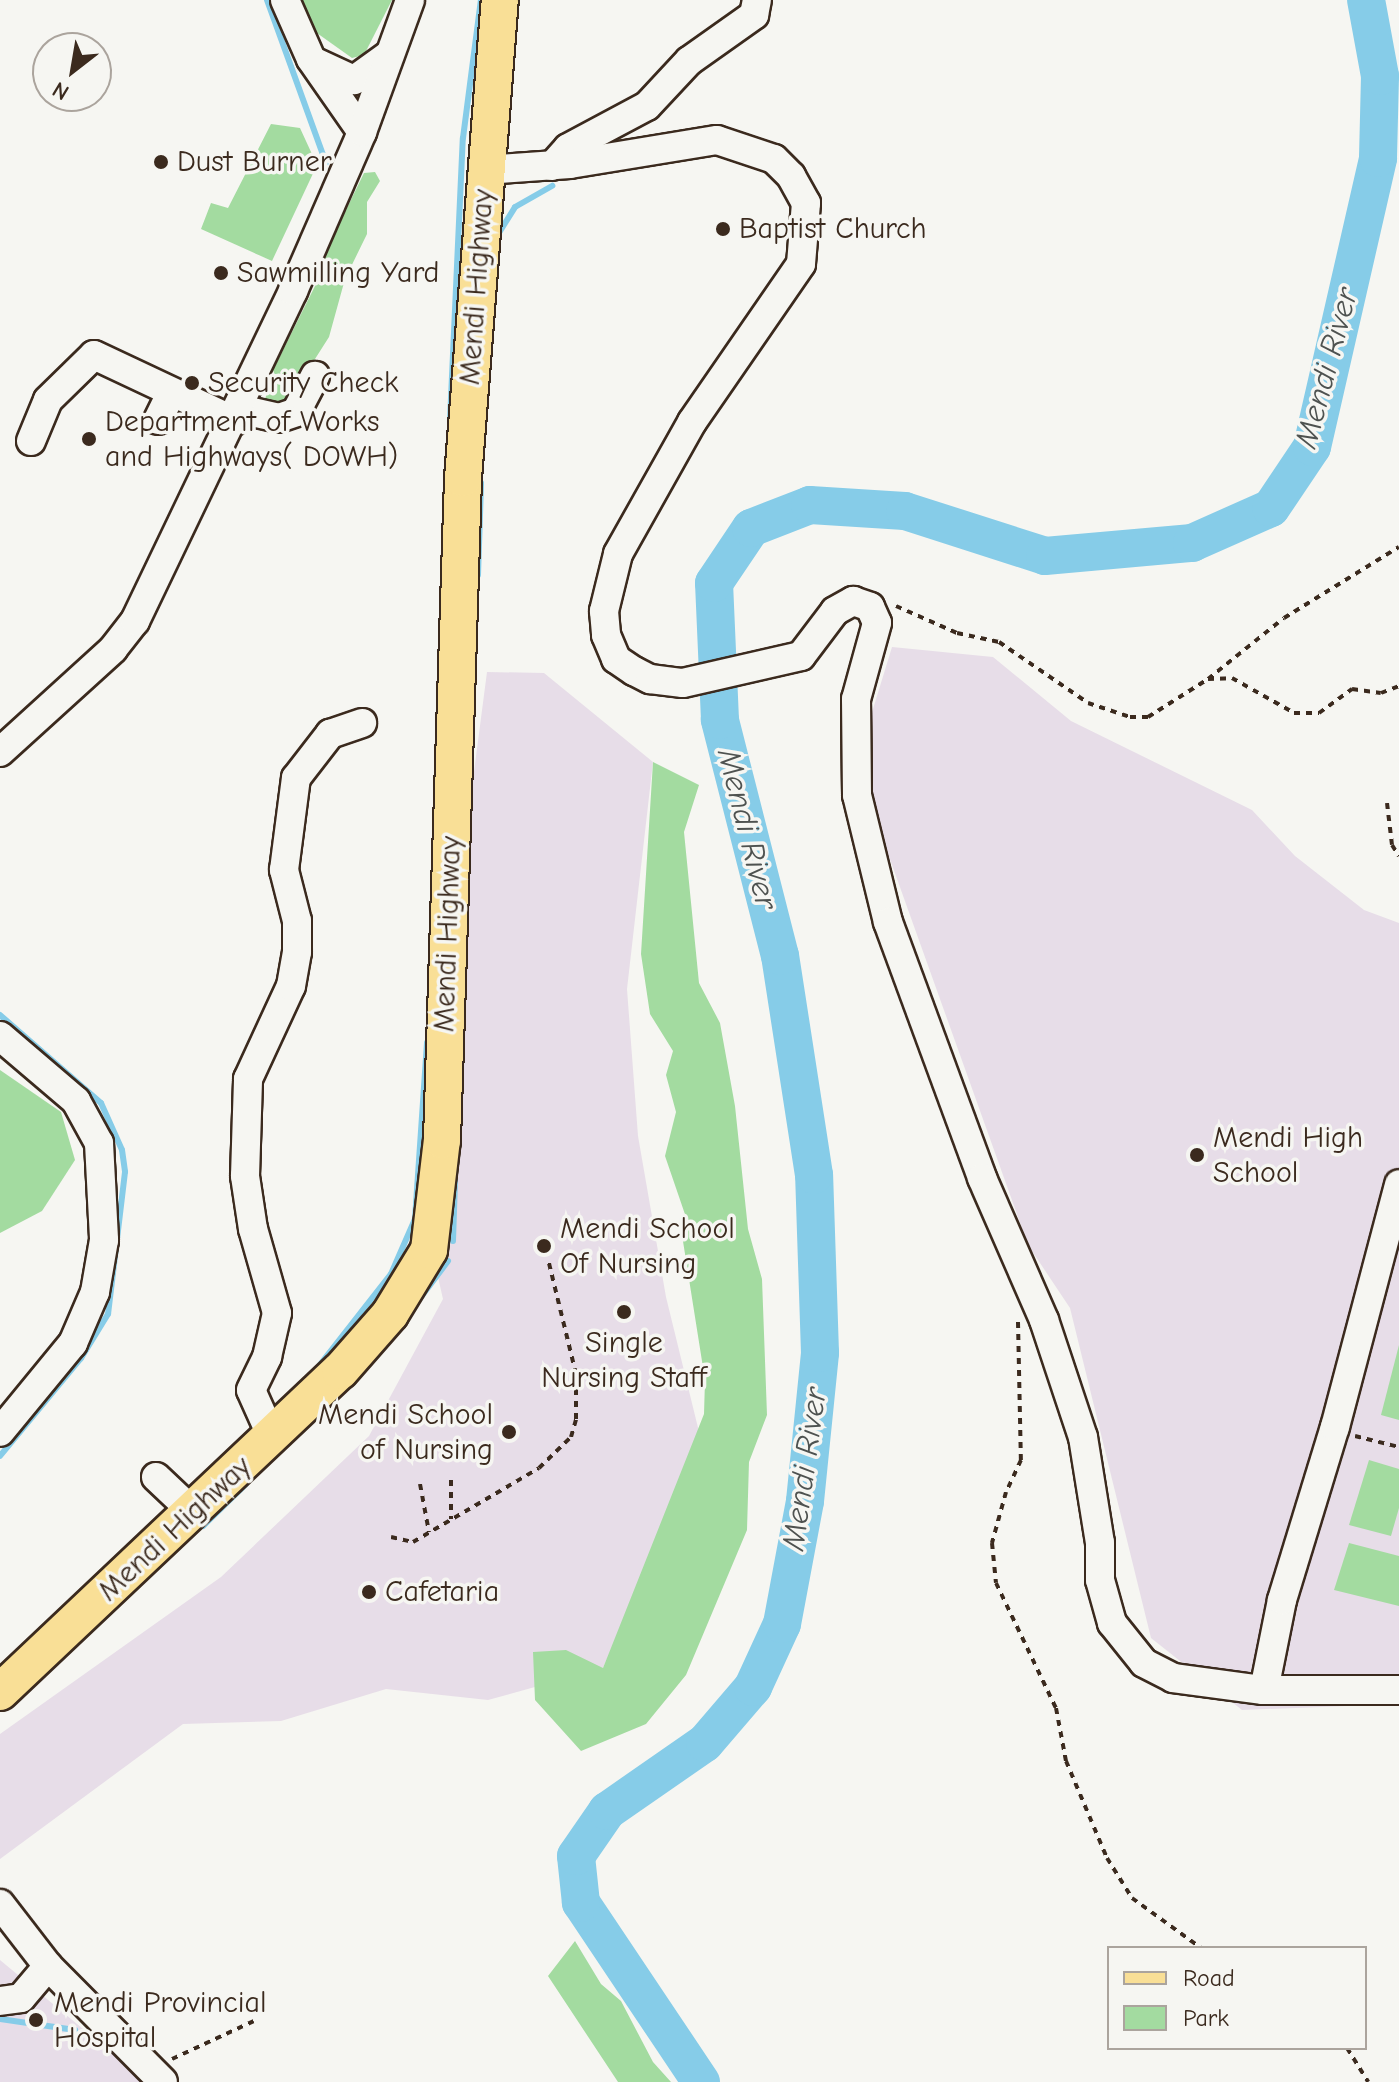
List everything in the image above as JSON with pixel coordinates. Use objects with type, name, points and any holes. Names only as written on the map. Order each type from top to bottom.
[{"type":"main road","name":"Mendi Highway","points":[[0,1692],[272,1437],[390,1314],[429,1250],[442,1140],[463,478],[500,0]]},
{"type":"street","points":[[285,0],[311,59],[362,132]]},
{"type":"street","points":[[0,752],[113,649],[135,621],[237,415],[362,132],[410,0]]},
{"type":"street","points":[[552,166],[568,148],[647,106],[689,61],[754,15],[757,0]]},
{"type":"street","points":[[311,59],[354,80],[394,51]]},
{"type":"street","points":[[485,170],[552,166],[717,140],[774,159],[806,203],[801,264],[692,422],[618,554],[604,611],[616,659],[650,679],[683,683],[801,656],[841,606],[853,601],[870,607],[877,623],[856,699],[857,795],[888,922],[982,1178],[1044,1320],[1083,1437],[1100,1543],[1100,1580],[1112,1623],[1144,1663],[1173,1678],[1264,1690],[1399,1690]]},
{"type":"street","points":[[31,441],[48,400],[94,355],[171,393],[237,415],[279,418],[296,412],[315,376]]},
{"type":"street","points":[[158,420],[171,393]]},
{"type":"street","points":[[272,1437],[251,1390],[267,1357],[277,1313],[253,1229],[245,1176],[248,1079],[291,986],[297,952],[297,921],[284,870],[296,778],[330,734],[362,723]]},
{"type":"street","points":[[0,1036],[76,1101],[99,1143],[104,1240],[95,1292],[73,1343],[0,1432]]},
{"type":"street","points":[[1264,1690],[1285,1587],[1333,1434],[1399,1184]]},
{"type":"street","points":[[156,1477],[193,1512]]},
{"type":"street","points":[[0,1904],[48,1966],[154,2073]]},
{"type":"street","points":[[0,2001],[21,1998],[48,1966]]},
{"type":"path","points":[[870,607],[892,605],[957,633],[990,638],[1068,692],[1130,717],[1148,717],[1208,679],[1284,618],[1399,547]]},
{"type":"path","points":[[1208,679],[1232,678],[1294,713],[1319,713],[1352,689],[1381,693],[1399,686]]},
{"type":"path","points":[[1387,803],[1392,845],[1399,856]]},
{"type":"path","points":[[391,1537],[413,1542],[539,1468],[571,1437],[576,1374],[548,1259]]},
{"type":"path","points":[[1017,1310],[1021,1460],[1006,1492],[992,1543],[996,1583],[1056,1708],[1079,1797],[1107,1858],[1132,1898],[1198,1946]]},
{"type":"path","points":[[1333,1434],[1399,1447]]},
{"type":"path","points":[[451,1480],[451,1519]]},
{"type":"path","points":[[420,1484],[429,1532]]},
{"type":"path","points":[[154,2073],[213,2036],[254,2021]]},
{"type":"path","points":[[1348,2050],[1368,2082]]},
{"type":"shaded area","name":"Mendi High School","points":[[892,647],[993,657],[1071,721],[1252,810],[1295,856],[1364,910],[1399,923],[1399,1704],[1242,1710],[1151,1638],[1070,1308],[1028,1245],[872,809],[869,722]]},
{"type":"shaded area","name":"Mendi School Of Nursing","points":[[487,672],[544,673],[653,762],[627,989],[638,1136],[666,1297],[701,1440],[603,1668],[488,1700],[386,1689],[281,1721],[183,1724],[0,1859],[0,1734],[221,1577],[369,1436],[443,1299],[419,1194]]},
{"type":"shaded area","name":"Mendi Provincial Hospital","points":[[0,1960],[112,2053],[142,2082],[0,2082]]},
{"type":"green space","points":[[296,0],[392,0],[364,55],[352,58],[307,26]]},
{"type":"green space","points":[[271,124],[300,128],[317,165],[272,261],[201,229],[211,203],[228,208]]},
{"type":"green space","points":[[375,172],[380,181],[367,202],[367,234],[345,279],[329,337],[294,392],[283,405],[271,406],[265,399],[269,387],[278,383],[273,370],[317,282],[325,253],[364,173]]},
{"type":"green space","points":[[653,762],[699,785],[684,832],[699,983],[720,1023],[735,1106],[748,1229],[762,1279],[767,1415],[749,1462],[747,1530],[686,1675],[646,1724],[581,1751],[535,1700],[533,1652],[566,1650],[603,1668],[704,1414],[705,1380],[682,1235],[689,1226],[665,1156],[676,1112],[666,1075],[673,1051],[650,1014],[641,954]]},
{"type":"green space","points":[[0,1070],[61,1112],[75,1160],[42,1211],[0,1233]]},
{"type":"green space","points":[[1399,1345],[1399,1420],[1381,1415]]},
{"type":"green space","points":[[1369,1460],[1399,1469],[1399,1508],[1391,1536],[1349,1525]]},
{"type":"green space","points":[[1349,1543],[1399,1556],[1399,1606],[1334,1590]]},
{"type":"green space","points":[[575,1941],[601,1984],[621,2001],[653,2062],[671,2082],[618,2082],[548,1976]]},
{"type":"waterway","points":[[267,0],[326,163]]},
{"type":"waterway","points":[[450,420],[463,138],[481,0]]},
{"type":"waterway","name":"Mendi River","points":[[701,2082],[581,1903],[576,1856],[607,1811],[705,1743],[753,1687],[782,1624],[805,1501],[820,1353],[814,1175],[780,956],[720,720],[714,583],[751,528],[810,505],[905,511],[1045,556],[1192,543],[1271,508],[1312,447],[1378,158],[1380,76],[1366,0]]},
{"type":"waterway","points":[[497,236],[515,207],[552,186]]},
{"type":"waterway","points":[[478,575],[481,483]]},
{"type":"waterway","points":[[0,1015],[101,1103],[122,1150],[125,1172],[108,1314],[81,1358],[0,1456]]},
{"type":"waterway","points":[[315,1371],[391,1274],[415,1219],[427,1042]]},
{"type":"waterway","points":[[453,1241],[455,1181]]},
{"type":"waterway","points":[[418,1301],[448,1261]]},
{"type":"waterway","points":[[203,1526],[246,1484]]},
{"type":"waterway","points":[[0,2019],[75,2030]]},
{"type":"place","name":"Dust Burner","points":[[161,162]]},
{"type":"place","name":"Baptist Church","points":[[723,229]]},
{"type":"place","name":"Sawmilling Yard","points":[[221,273]]},
{"type":"place","name":"Security Check","points":[[192,383]]},
{"type":"place","name":"Department of Works and Highways( DOWH)","points":[[89,439]]},
{"type":"place","name":"Mendi High School","points":[[1197,1155]]},
{"type":"place","name":"Mendi School Of Nursing","points":[[544,1246]]},
{"type":"place","name":"Single Nursing Staff","points":[[624,1312]]},
{"type":"place","name":"Mendi School of Nursing","points":[[509,1432]]},
{"type":"place","name":"Cafetaria","points":[[369,1592]]},
{"type":"place","name":"Mendi Provincial Hospital","points":[[36,2020]]}]
